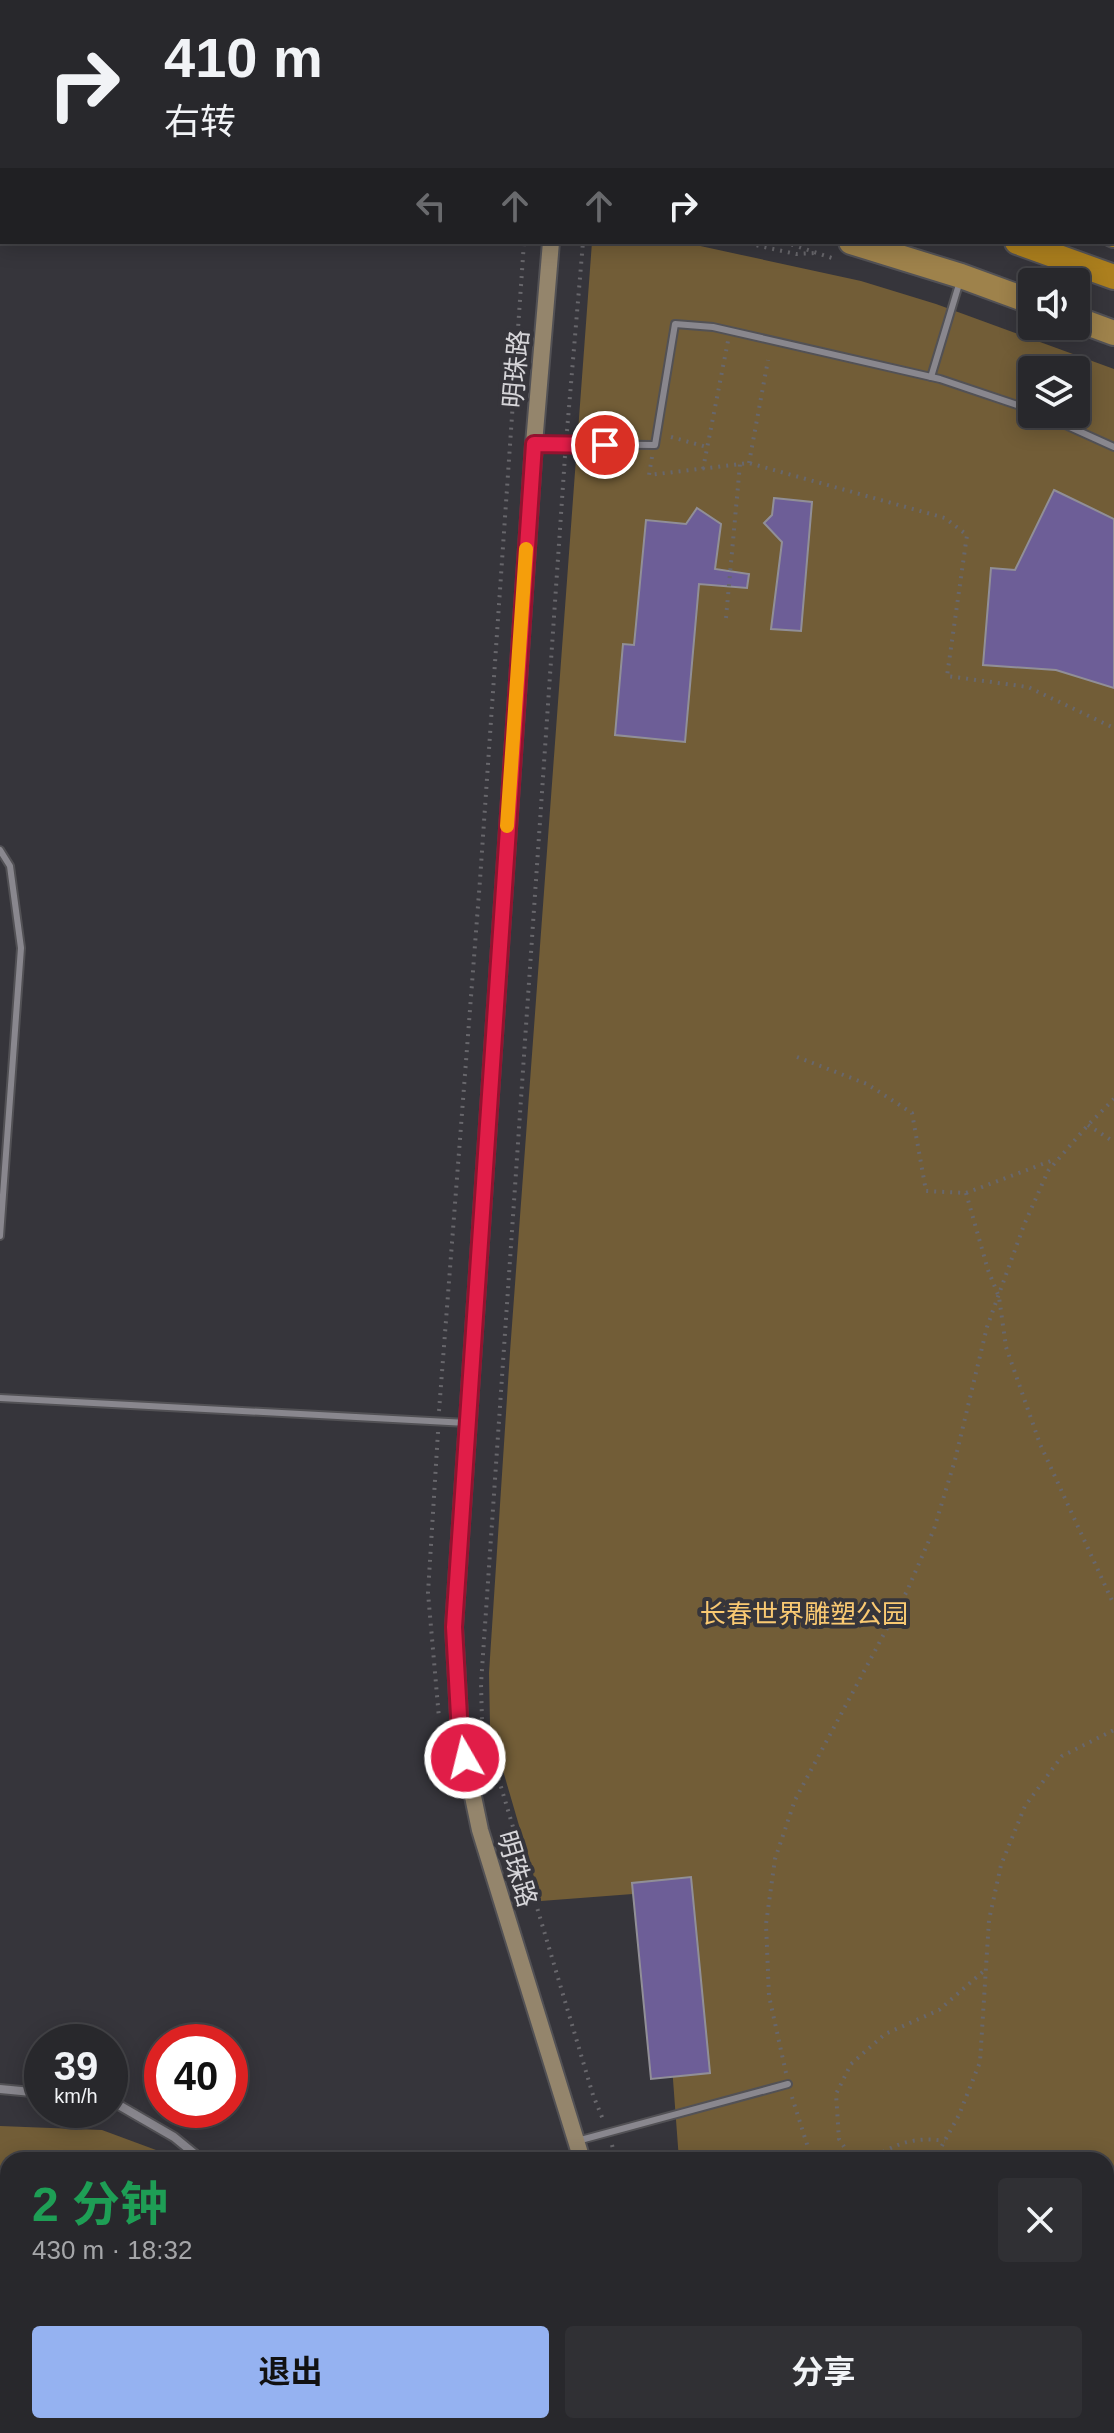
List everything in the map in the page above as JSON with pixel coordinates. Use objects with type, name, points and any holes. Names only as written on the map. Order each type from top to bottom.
[{"type":"highway","points":[[1023,244],[1114,277]]},
{"type":"main road","points":[[857,244],[1018,297]]},
{"type":"main road","points":[[1090,324],[1114,333]]},
{"type":"street","name":"明珠路","points":[[551,244],[534,444],[454,1627],[460,1734],[480,1830],[580,2152]]},
{"type":"street","points":[[0,2089],[24,2091]]},
{"type":"street","points":[[128,2110],[174,2137],[192,2152]]},
{"type":"lane","points":[[931,377],[961,276]]},
{"type":"lane","points":[[534,444],[655,445],[675,324],[730,331],[931,377],[1018,405]]},
{"type":"lane","points":[[1072,428],[1114,447]]},
{"type":"lane","points":[[0,850],[10,866],[21,948],[0,1236]]},
{"type":"lane","points":[[0,1398],[467,1423]]},
{"type":"lane","points":[[577,2141],[788,2084]]},
{"type":"path","points":[[583,244],[565,445],[481,1684],[482,1721],[487,1740],[593,2095],[614,2152]]},
{"type":"path","points":[[750,244],[796,254],[817,253]]},
{"type":"path","points":[[703,469],[730,331]]},
{"type":"path","points":[[749,463],[768,360]]},
{"type":"path","points":[[657,433],[707,447]]},
{"type":"path","points":[[655,445],[649,475],[749,463],[945,518],[967,535],[947,676],[1028,687],[1114,728]]},
{"type":"path","points":[[726,618],[740,464]]},
{"type":"path","points":[[797,1057],[867,1084],[912,1113],[926,1191],[966,1193],[1059,1158]]},
{"type":"path","points":[[809,2152],[788,2084],[769,1996],[766,1924],[775,1859],[795,1800],[907,1591],[934,1529],[955,1460],[987,1327],[1024,1225],[1048,1171],[1114,1099]]},
{"type":"path","points":[[1088,1125],[1114,1142]]},
{"type":"path","points":[[966,1193],[999,1297],[1006,1347],[1040,1444],[1114,1605]]},
{"type":"path","points":[[939,2152],[959,2115],[980,2062],[989,1920],[1001,1865],[1025,1806],[1062,1756],[1114,1730]]},
{"type":"path","points":[[848,2152],[839,2139],[836,2094],[851,2064],[885,2034],[939,2010],[986,1969]]},
{"type":"path","points":[[881,2152],[917,2138],[945,2141]]},
{"type":"green space","name":"长春世界雕塑公园","points":[[592,244],[691,244],[861,281],[1018,334],[1018,340],[1035,340],[1078,356],[1018,356],[1018,428],[1090,428],[1090,360],[1114,369],[1114,2152],[678,2152],[659,1892],[541,1901],[490,1726],[489,1673],[510,1352]]},
{"type":"green space","points":[[0,2126],[102,2130],[159,2152],[0,2152]]},
{"type":"building","points":[[1054,490],[1114,519],[1114,688],[1056,670],[983,665],[991,568],[1015,570]]},
{"type":"building","points":[[774,498],[812,502],[801,631],[771,629],[782,542],[764,523],[772,515]]},
{"type":"building","points":[[697,508],[721,524],[715,569],[749,574],[747,588],[699,584],[685,742],[615,735],[623,644],[634,645],[646,520],[686,524]]},
{"type":"building","points":[[691,1877],[710,2073],[651,2079],[632,1883]]},
{"type":"slow traffic","points":[[507,826],[526,549]]},
{"type":"route","points":[[465,1758],[460,1734],[454,1627],[534,444],[605,445]]}]
